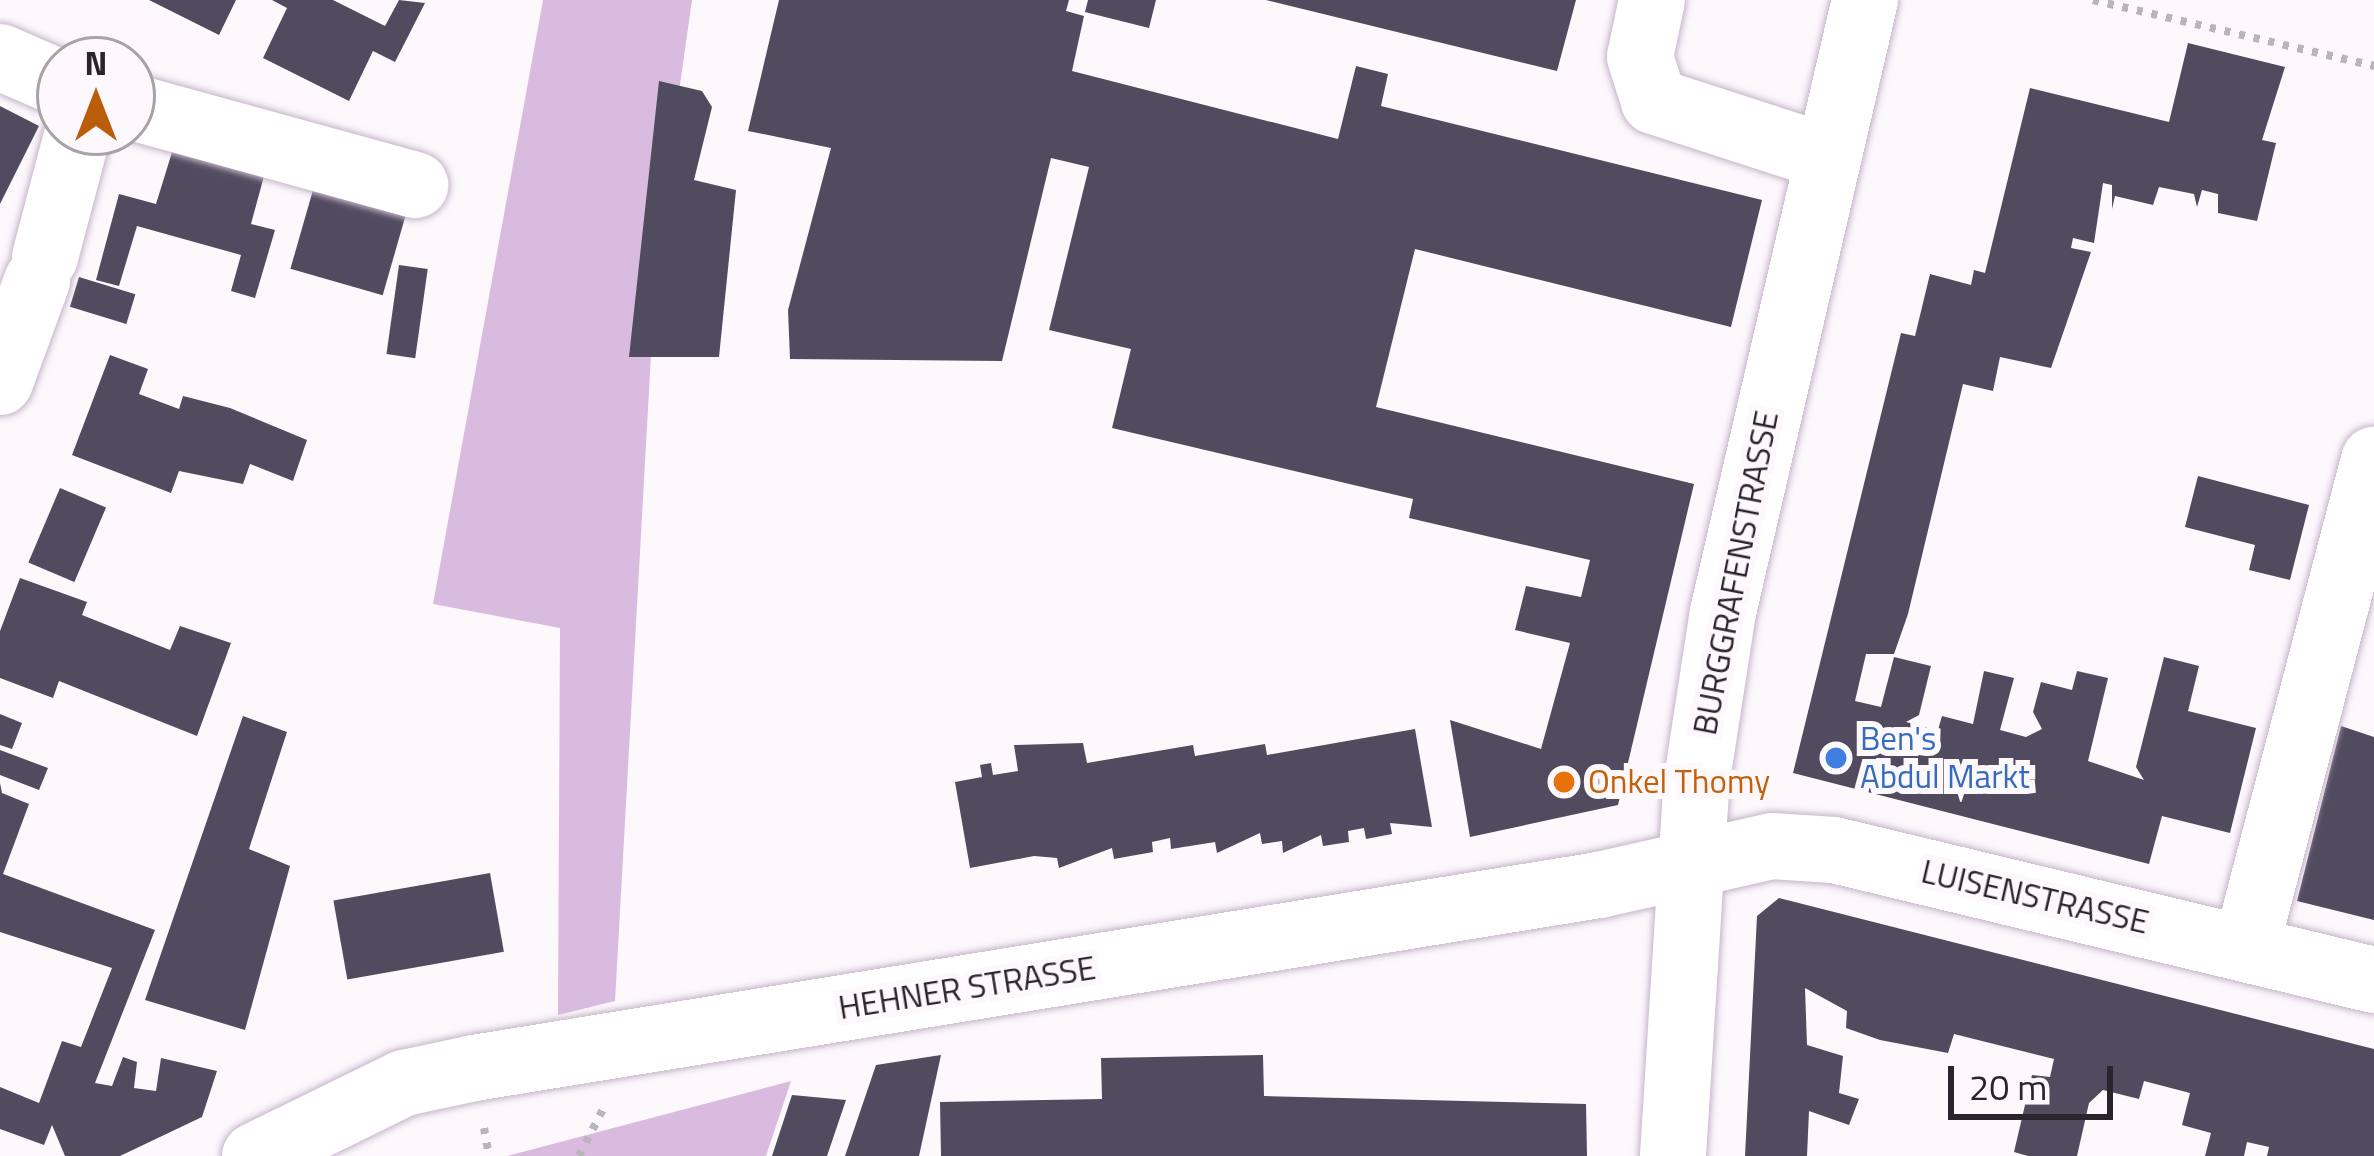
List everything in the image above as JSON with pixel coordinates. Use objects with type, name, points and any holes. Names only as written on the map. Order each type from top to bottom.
[{"type":"street","points":[[1652,0],[1640,57],[1654,101],[1826,157]]},
{"type":"street","name":"BURGGRAFENSTRASSE","points":[[1673,1156],[1692,857],[1738,530],[1864,0]]},
{"type":"street","points":[[0,57],[36,73]]},
{"type":"street","points":[[156,114],[415,185]]},
{"type":"street","points":[[0,382],[41,269],[72,156]]},
{"type":"street","points":[[2246,947],[2374,460]]},
{"type":"street","name":"LUISENSTRASSE","points":[[1692,857],[1834,850],[2374,980]]},
{"type":"street","name":"HEHNER STRASSE","points":[[255,1156],[404,1083],[474,1068],[1599,885],[1692,857]]},
{"type":"path","points":[[2093,0],[2374,66]]},
{"type":"shaded area","points":[[543,0],[692,0],[657,247],[615,1001],[558,1015],[560,628],[433,604]]},
{"type":"shaded area","points":[[791,1081],[766,1156],[507,1156]]},
{"type":"building","points":[[149,0],[236,0],[219,35]]},
{"type":"building","points":[[272,0],[333,0],[385,26],[399,0],[425,3],[395,62],[373,51],[349,101],[263,58],[287,8]]},
{"type":"building","points":[[779,0],[1069,0],[1066,11],[1084,16],[1072,71],[1338,139],[1356,66],[1388,74],[1381,106],[1762,200],[1731,327],[1415,249],[1376,407],[1694,484],[1618,805],[1470,837],[1450,720],[1541,749],[1570,643],[1515,630],[1526,586],[1581,597],[1590,560],[1409,518],[1413,499],[1112,428],[1131,349],[1049,330],[1089,167],[1051,158],[1002,361],[790,359],[788,310],[831,148],[748,131]]},
{"type":"building","points":[[1088,0],[1156,0],[1149,28],[1085,12]]},
{"type":"building","points":[[1266,0],[1576,0],[1557,71]]},
{"type":"building","points":[[2188,43],[2285,67],[2262,140],[2276,143],[2257,221],[2218,213],[2218,194],[2202,190],[2197,207],[2194,194],[2159,187],[2153,205],[2115,196],[2112,209],[2112,185],[2103,183],[2094,243],[2073,238],[2071,248],[2091,252],[2051,368],[2000,357],[1993,391],[1963,384],[1908,614],[1894,654],[1866,654],[1855,701],[1881,707],[1894,657],[1931,666],[1919,715],[1906,722],[1938,730],[1942,716],[1973,724],[1984,671],[2014,678],[2000,730],[2026,737],[2042,729],[2033,712],[2041,682],[2072,690],[2077,671],[2108,678],[2088,761],[2144,780],[2136,767],[2164,657],[2199,666],[2188,711],[2256,728],[2230,833],[2162,816],[2149,864],[1793,773],[1901,333],[1915,336],[1930,274],[1971,285],[1974,270],[1985,273],[2030,88],[2169,122]]},
{"type":"building","points":[[659,81],[702,91],[712,107],[694,180],[736,190],[719,357],[629,357]]},
{"type":"building","points":[[0,106],[36,124],[36,132],[0,204]]},
{"type":"building","points":[[173,149],[264,176],[251,224],[275,230],[255,298],[231,291],[241,255],[137,226],[119,286],[96,280],[119,194],[156,204]]},
{"type":"building","points":[[313,190],[405,216],[383,295],[290,269]]},
{"type":"building","points":[[399,265],[428,269],[415,358],[386,354]]},
{"type":"building","points":[[79,277],[135,294],[126,324],[70,307]]},
{"type":"building","points":[[110,355],[148,369],[139,394],[179,409],[183,396],[230,408],[307,440],[293,481],[250,464],[243,484],[179,471],[171,493],[72,455]]},
{"type":"building","points":[[2198,476],[2309,505],[2290,580],[2249,570],[2255,545],[2185,527]]},
{"type":"building","points":[[60,488],[106,508],[74,582],[28,563]]},
{"type":"building","points":[[20,578],[87,602],[82,615],[170,650],[180,626],[231,643],[197,736],[59,681],[53,698],[0,678],[0,631]]},
{"type":"building","points":[[0,714],[22,723],[12,749],[0,745]]},
{"type":"building","points":[[243,716],[287,732],[249,849],[290,866],[245,1030],[145,1000]]},
{"type":"building","points":[[2341,726],[2374,737],[2374,920],[2297,901]]},
{"type":"building","points":[[1415,729],[1432,827],[1390,823],[1392,834],[1366,839],[1364,828],[1348,831],[1349,842],[1323,846],[1321,835],[1283,853],[1282,841],[1262,844],[1260,833],[1217,853],[1215,842],[1171,849],[1170,838],[1152,842],[1153,852],[1114,859],[1112,848],[1059,868],[1057,858],[1034,856],[970,868],[955,782],[982,777],[980,765],[991,763],[993,775],[1018,771],[1014,745],[1083,743],[1087,763],[1193,745],[1195,756],[1265,744],[1267,755]]},
{"type":"building","points":[[0,750],[48,768],[39,790],[0,775]]},
{"type":"building","points":[[0,783],[2,793],[29,804],[3,874],[155,930],[95,1083],[112,1086],[123,1057],[137,1062],[134,1088],[156,1091],[161,1058],[217,1071],[202,1117],[120,1156],[65,1156],[52,1125],[44,1145],[0,1129],[0,1087],[39,1103],[62,1041],[81,1047],[112,968],[0,932]]},
{"type":"building","points":[[490,873],[504,952],[347,979],[333,901]]},
{"type":"building","points":[[1779,898],[2374,1049],[2374,1156],[2267,1156],[2269,1147],[2247,1142],[2244,1156],[2205,1156],[2211,1133],[2182,1125],[2190,1093],[2144,1081],[2139,1099],[2103,1090],[2089,1103],[2077,1156],[2014,1152],[2032,1075],[2050,1077],[2054,1059],[1954,1034],[1948,1053],[1880,1040],[1846,1028],[1847,1011],[1805,988],[1807,1045],[1843,1056],[1839,1093],[1859,1099],[1849,1125],[1809,1111],[1807,1156],[1745,1156],[1757,916]]},
{"type":"building","points":[[941,1055],[919,1156],[845,1156],[876,1065]]},
{"type":"building","points":[[1263,1055],[1264,1096],[1586,1104],[1587,1156],[941,1156],[940,1102],[1102,1099],[1101,1058]]},
{"type":"building","points":[[792,1095],[846,1100],[827,1156],[772,1156]]},
{"type":"place","name":"Ben's Abdul Markt","points":[[1836,758]]},
{"type":"place","name":"Onkel Thomy","points":[[1564,782]]}]
